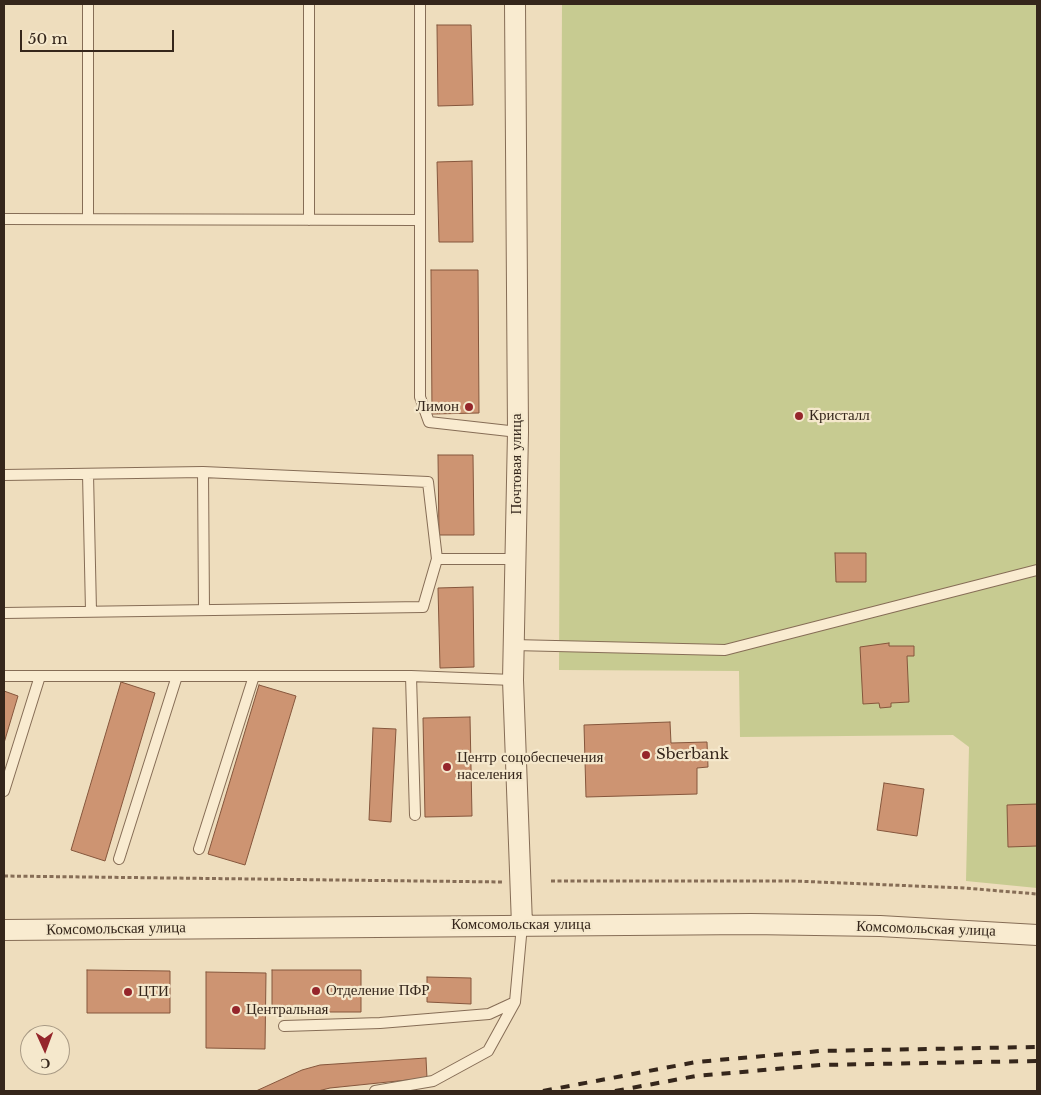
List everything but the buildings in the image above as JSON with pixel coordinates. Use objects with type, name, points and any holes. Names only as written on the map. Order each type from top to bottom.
[{"type":"street","name":"Почтовая улица","points":[[515,4],[518,432],[513,680],[522,925]]},
{"type":"street","name":"Комсомольская улица","points":[[4,930],[522,925],[880,926],[1037,935]]},
{"type":"lane","points":[[88,4],[88,219]]},
{"type":"lane","points":[[309,4],[309,220]]},
{"type":"lane","points":[[420,4],[420,397],[429,422],[518,432]]},
{"type":"lane","points":[[4,219],[419,220]]},
{"type":"lane","points":[[203,472],[204,610]]},
{"type":"lane","points":[[4,476],[203,472],[428,482],[437,560],[424,607],[4,613]]},
{"type":"lane","points":[[88,474],[91,611]]},
{"type":"lane","points":[[437,560],[516,560]]},
{"type":"lane","points":[[513,645],[725,650],[1037,570]]},
{"type":"lane","points":[[4,676],[411,676],[513,680]]},
{"type":"lane","points":[[4,791],[40,676]]},
{"type":"lane","points":[[119,859],[176,676]]},
{"type":"lane","points":[[199,849],[254,676]]},
{"type":"lane","points":[[411,676],[415,815]]},
{"type":"lane","points":[[375,1091],[433,1080],[488,1051],[515,1002],[522,925]]},
{"type":"lane","points":[[284,1026],[380,1023],[489,1014],[515,1002]]},
{"type":"path","points":[[4,876],[510,882]]},
{"type":"path","points":[[551,881],[794,882],[964,888],[1037,894]]},
{"type":"green space","name":"Кристалл","points":[[562,4],[1037,4],[1037,888],[966,881],[969,747],[953,735],[740,737],[739,671],[559,670]]},
{"type":"railway","points":[[543,1091],[696,1062],[820,1051],[1037,1047]]},
{"type":"railway","points":[[615,1091],[696,1076],[821,1065],[1037,1061]]},
{"type":"place","name":"Лимон","points":[[469,407]]},
{"type":"place","name":"Кристалл","points":[[799,416]]},
{"type":"place","name":"Sberbank","points":[[646,755]]},
{"type":"place","name":"Центр соцобеспечения населения","points":[[447,767]]},
{"type":"place","name":"Отделение ПФР","points":[[316,991]]},
{"type":"place","name":"ЦТИ","points":[[128,992]]},
{"type":"place","name":"Центральная","points":[[236,1010]]}]
